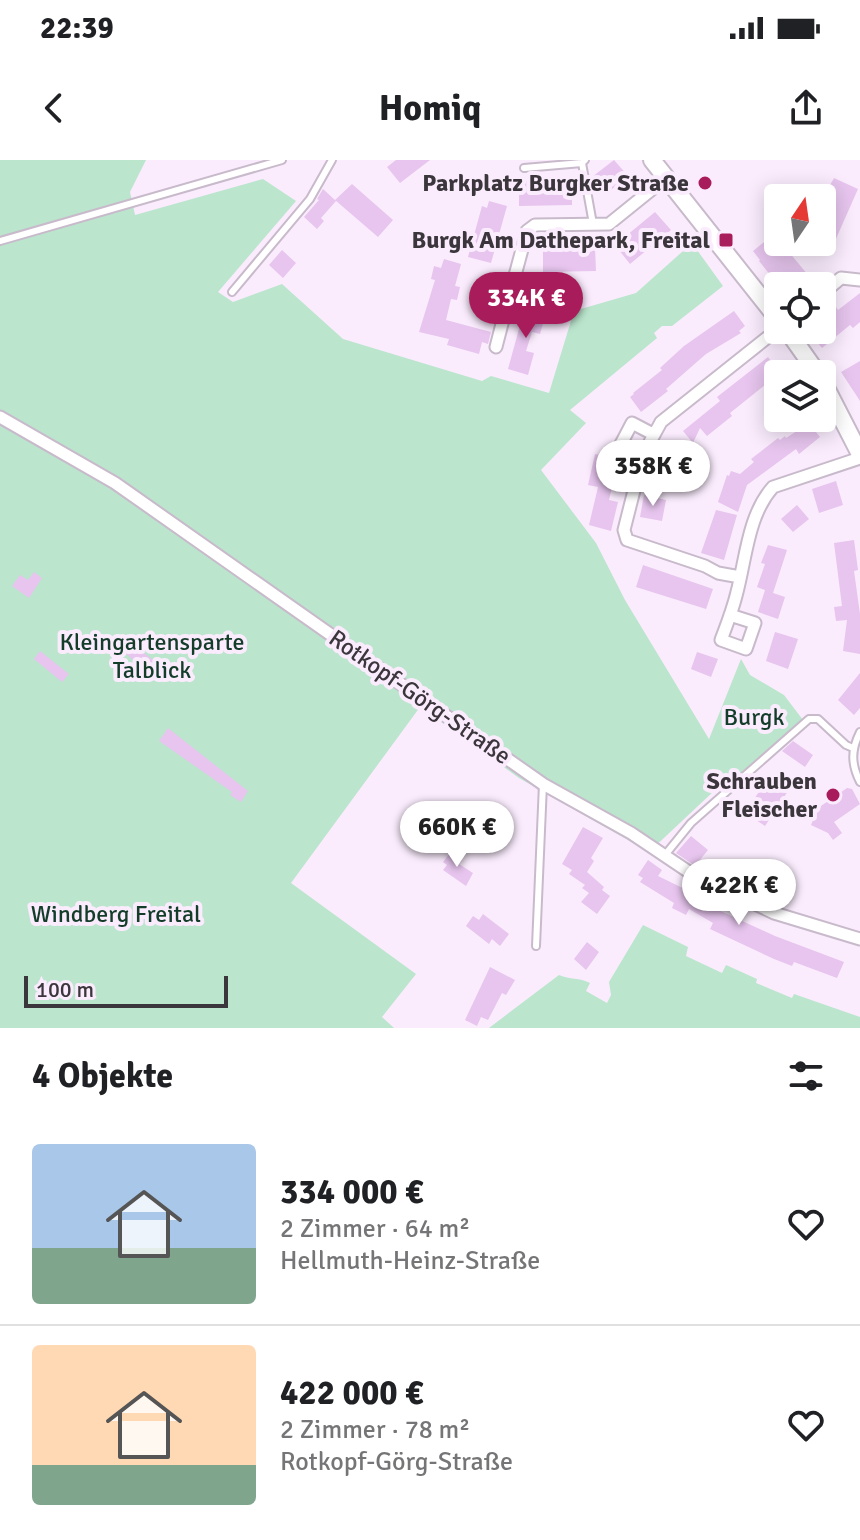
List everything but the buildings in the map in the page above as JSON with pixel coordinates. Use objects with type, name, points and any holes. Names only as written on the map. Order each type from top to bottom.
[{"type":"main road","points":[[652,160],[764,301]]},
{"type":"main road","points":[[836,408],[860,456]]},
{"type":"street","points":[[496,347],[527,231],[535,225],[609,224],[666,178]]},
{"type":"street","points":[[836,282],[841,278],[860,280]]},
{"type":"street","points":[[504,316],[481,309],[488,287],[510,293]]},
{"type":"street","points":[[740,577],[718,573],[624,536],[643,455],[653,434],[669,413],[764,340]]},
{"type":"street","name":"Rotkopf-Görg-Straße","points":[[0,417],[115,483],[503,761],[631,833],[692,874],[728,893],[767,910],[860,939]]},
{"type":"street","points":[[643,455],[621,444],[632,423],[653,434]]},
{"type":"street","points":[[730,615],[742,557],[764,498],[773,487],[860,456]]},
{"type":"lane","points":[[0,241],[282,160]]},
{"type":"lane","points":[[232,292],[310,199],[332,160]]},
{"type":"lane","points":[[524,168],[584,162],[593,224]]},
{"type":"lane","points":[[665,855],[691,823],[809,719],[818,719],[853,748]]},
{"type":"lane","points":[[860,732],[853,748],[852,761],[860,782]]},
{"type":"lane","points":[[536,946],[543,784]]},
{"type":"lane","points":[[728,893],[737,874]]},
{"type":"lane","points":[[767,910],[775,888]]},
{"type":"green space","points":[[0,160],[146,160],[130,192],[135,215],[263,179],[296,201],[218,292],[233,302],[282,284],[343,339],[482,381],[491,376],[549,393],[574,311],[636,293],[692,243],[723,286],[672,326],[662,326],[654,333],[657,338],[570,410],[586,423],[541,470],[596,543],[625,600],[709,739],[741,659],[750,675],[784,695],[803,720],[735,779],[731,775],[649,852],[519,778],[420,707],[291,883],[416,974],[382,1017],[394,1028],[0,1028]]},
{"type":"green space","points":[[643,925],[688,947],[686,956],[722,973],[726,965],[757,979],[756,983],[792,998],[794,994],[860,1017],[860,1028],[489,1028],[559,975],[590,983],[586,991],[607,1003],[611,995],[609,982]]},
{"type":"place","name":"Parkplatz Burgker Straße","points":[[705,183]]},
{"type":"place","name":"Burgk Am Dathepark, Freital","points":[[726,240]]},
{"type":"place","name":"Schrauben Fleischer","points":[[833,795]]},
{"type":"park label","name":"Kleingartensparte Talblick","points":[[152,656]]},
{"type":"park label","name":"Burgk","points":[[754,717]]},
{"type":"park label","name":"Windberg Freital","points":[[116,914]]}]
